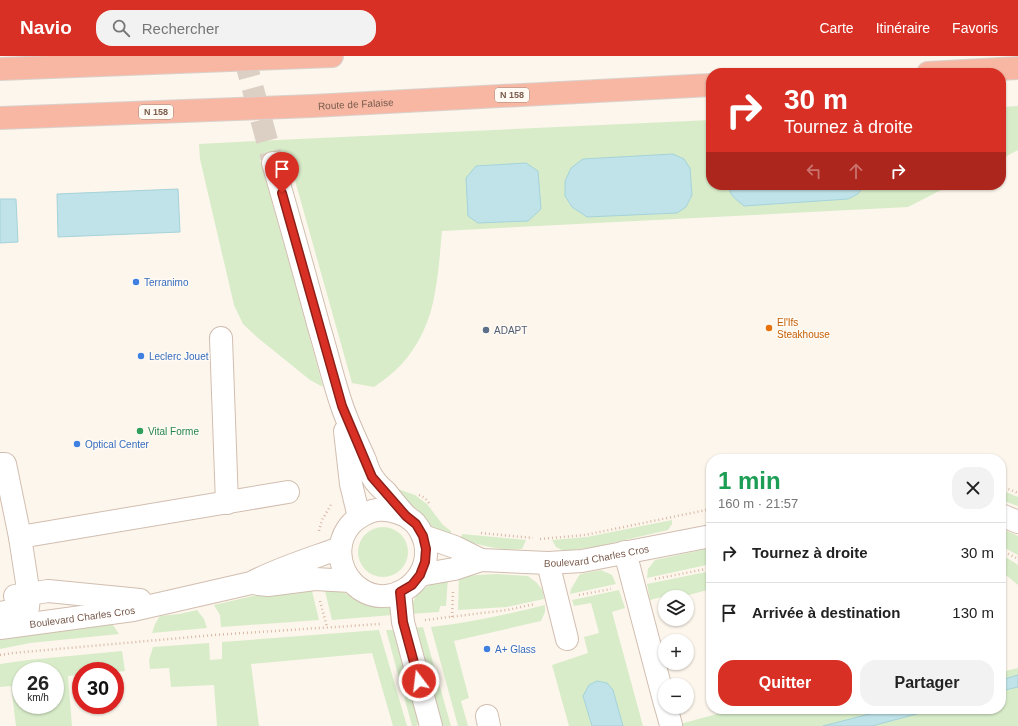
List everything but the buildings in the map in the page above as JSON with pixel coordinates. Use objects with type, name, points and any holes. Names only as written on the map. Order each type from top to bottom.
[{"type":"highway","points":[[0,69],[332,56]]},
{"type":"highway","points":[[1006,69],[1018,68]]},
{"type":"highway","name":"Route de Falaise","points":[[0,118],[312,106],[706,85]]},
{"type":"street","points":[[274,163],[342,406],[372,477],[406,516],[416,524],[423,536],[426,549],[425,562],[420,575],[412,585],[400,592],[388,596],[374,595],[361,590],[345,573],[342,564],[340,548],[350,525],[359,517],[370,511],[382,509],[394,511],[406,516]]},
{"type":"street","points":[[221,338],[227,503]]},
{"type":"street","points":[[342,406],[351,484],[359,517]]},
{"type":"street","points":[[0,464],[5,464],[20,537],[29,594],[28,608],[0,613]]},
{"type":"street","points":[[20,537],[288,492]]},
{"type":"street","points":[[1006,517],[1018,522]]},
{"type":"street","name":"Boulevard Charles Cros","points":[[423,536],[455,547],[481,560]]},
{"type":"street","name":"Boulevard Charles Cros","points":[[420,575],[454,569],[481,560],[548,563],[582,561],[706,537]]},
{"type":"street","name":"Boulevard Charles Cros","points":[[0,628],[133,610],[251,583],[293,564],[340,548]]},
{"type":"street","points":[[625,552],[658,678]]},
{"type":"street","points":[[548,563],[567,639]]},
{"type":"street","name":"Boulevard Charles Cros","points":[[251,583],[268,585],[315,579],[351,581]]},
{"type":"street","name":"Boulevard Charles Cros","points":[[0,598],[48,591],[163,602]]},
{"type":"street","points":[[400,592],[403,622],[431,726]]},
{"type":"path","points":[[1006,488],[1018,493]]},
{"type":"path","points":[[1006,553],[1018,559]]},
{"type":"path","points":[[0,655],[160,640],[403,622],[507,610],[706,569]]},
{"type":"green space","points":[[1018,106],[1018,150],[1006,156],[1006,107]]},
{"type":"green space","points":[[706,120],[706,190],[941,190],[908,207],[442,231],[438,277],[431,312],[423,332],[413,350],[400,366],[374,387],[352,383],[287,152],[281,152],[260,160],[323,387],[310,380],[243,324],[234,305],[200,159],[199,144]]},
{"type":"green space","points":[[387,477],[398,489],[415,495],[427,504],[443,525],[451,531],[451,536],[440,532],[431,526],[417,509],[403,501],[382,480]]},
{"type":"green space","points":[[1006,492],[1018,497],[1018,506],[1006,502]]},
{"type":"green space","points":[[672,520],[672,524],[668,530],[595,547],[564,551],[556,547],[552,540],[587,537]]},
{"type":"green space","points":[[378,527],[388,527],[401,534],[408,547],[408,557],[401,570],[388,577],[378,577],[369,573],[362,566],[358,557],[358,547],[362,538],[369,531]]},
{"type":"green space","points":[[1006,530],[1018,536],[1018,555],[1006,549]]},
{"type":"green space","points":[[462,534],[526,540],[522,549],[507,549],[461,540]]},
{"type":"green space","points":[[706,549],[706,565],[647,578],[648,569],[655,560]]},
{"type":"green space","points":[[1006,557],[1018,565],[1018,585],[1006,575]]},
{"type":"green space","points":[[601,570],[612,575],[616,584],[570,594],[571,589],[580,574]]},
{"type":"green space","points":[[706,572],[706,590],[694,594],[694,590],[658,590],[658,598],[650,600],[647,584]]},
{"type":"green space","points":[[497,574],[528,576],[537,583],[543,591],[544,599],[507,607],[458,610],[459,576]]},
{"type":"green space","points":[[448,577],[446,606],[440,606],[439,612],[409,614],[414,600],[422,590]]},
{"type":"green space","points":[[311,587],[319,620],[221,627],[220,615],[214,605],[261,594]]},
{"type":"green space","points":[[324,587],[334,588],[358,601],[375,606],[390,606],[392,615],[332,620]]},
{"type":"green space","points":[[619,590],[625,608],[612,612],[643,726],[569,726],[552,665],[588,653],[584,637],[599,633],[591,603],[574,606],[572,600]]},
{"type":"green space","points":[[545,605],[545,612],[541,621],[454,641],[469,698],[461,701],[468,726],[458,726],[431,627],[474,621]]},
{"type":"green space","points":[[197,610],[204,619],[207,628],[152,633],[160,616]]},
{"type":"green space","points":[[103,619],[113,625],[119,634],[30,643],[0,649],[0,633]]},
{"type":"green space","points":[[423,627],[451,726],[441,726],[413,628]]},
{"type":"green space","points":[[379,630],[407,726],[393,726],[372,653],[251,664],[259,726],[217,726],[214,685],[171,687],[169,668],[150,669],[149,660],[153,647],[209,643],[210,660],[222,659],[222,642]]},
{"type":"green space","points":[[386,630],[397,630],[420,716],[417,726],[412,726]]},
{"type":"green space","points":[[122,651],[124,662],[72,662],[72,676],[68,676],[72,726],[16,726],[14,714],[64,714],[64,662],[14,662]]},
{"type":"green space","points":[[12,662],[12,694],[11,686],[0,687],[0,664]]},
{"type":"green space","points":[[1018,668],[1018,726],[673,726],[717,714],[1006,714],[1006,671]]},
{"type":"water","points":[[673,154],[684,159],[690,168],[692,195],[686,207],[677,213],[587,217],[572,207],[565,196],[565,181],[571,168],[583,159]]},
{"type":"water","points":[[526,163],[538,171],[541,209],[528,221],[478,223],[468,216],[466,178],[476,166]]},
{"type":"water","points":[[178,189],[180,232],[58,237],[57,194]]},
{"type":"water","points":[[729,190],[861,190],[858,194],[848,199],[744,206]]},
{"type":"water","points":[[0,199],[16,199],[18,242],[0,243]]},
{"type":"water","points":[[1018,675],[1018,687],[1006,690],[1006,679]]},
{"type":"water","points":[[597,681],[607,683],[613,690],[623,726],[592,726],[583,696],[589,685]]},
{"type":"water","points":[[870,714],[916,714],[872,726],[823,726]]},
{"type":"tunnel","points":[[244,56],[273,163]]},
{"type":"place","name":"Terranimo","points":[[136,282]]},
{"type":"place","name":"El'Ifs Steakhouse","points":[[769,328]]},
{"type":"place","name":"ADAPT","points":[[486,330]]},
{"type":"place","name":"Leclerc Jouet","points":[[141,356]]},
{"type":"place","name":"Vital Forme","points":[[140,431]]},
{"type":"place","name":"Optical Center","points":[[77,444]]},
{"type":"place","name":"A+ Glass","points":[[487,649]]},
{"type":"route","points":[[282,193],[342,406],[372,477],[406,516],[416,524],[423,536],[426,549],[425,562],[420,575],[412,585],[400,592],[403,622],[419,681]]}]
